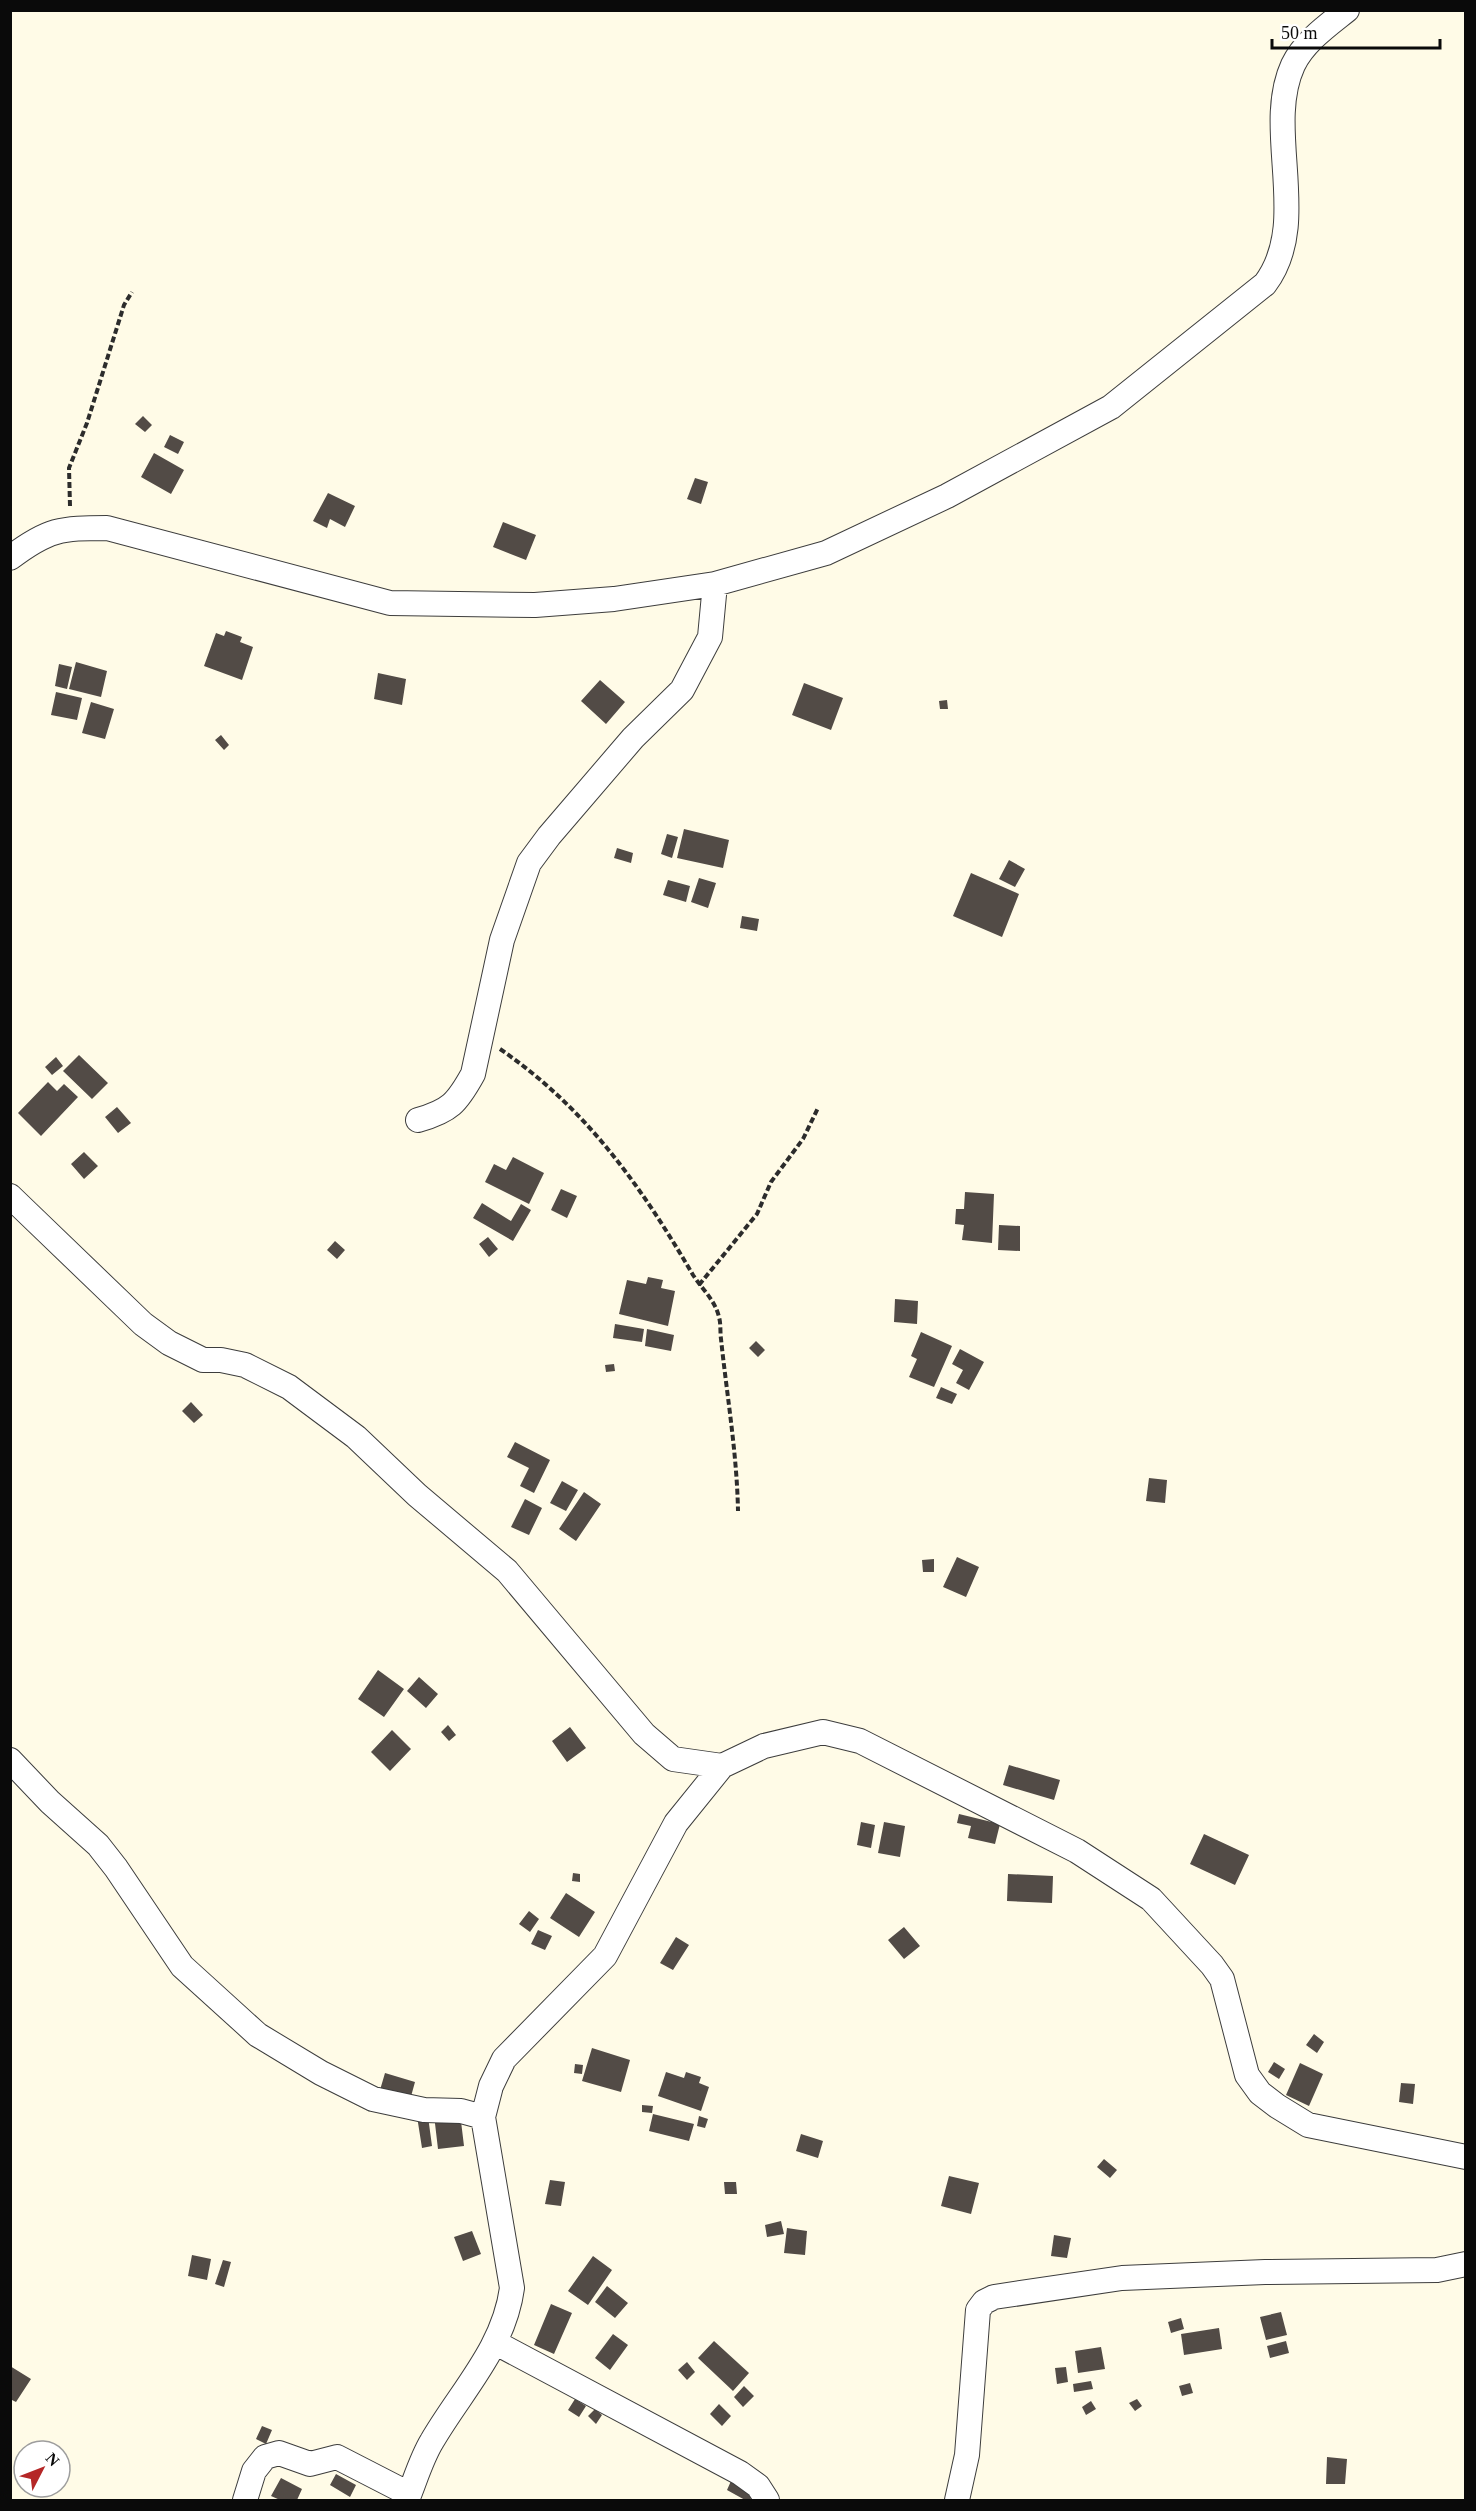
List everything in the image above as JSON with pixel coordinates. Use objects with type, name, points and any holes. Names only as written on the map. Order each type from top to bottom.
[{"type":"street","points":[[10,558],[35,539],[51,532],[71,528],[107,528],[390,603],[535,605],[614,599],[715,584],[826,553],[947,496],[1111,407],[1265,284],[1277,269],[1288,204],[1284,156],[1285,105],[1293,66],[1316,34],[1347,10]]},
{"type":"street","points":[[418,1120],[442,1113],[462,1094],[473,1074],[502,940],[529,863],[549,836],[633,738],[682,690],[710,637],[715,584]]},
{"type":"street","points":[[10,1196],[143,1324],[169,1343],[203,1360],[221,1360],[245,1365],[289,1387],[356,1437],[417,1495],[507,1571],[644,1734],[673,1759],[722,1766]]},
{"type":"street","points":[[245,2500],[254,2471],[264,2457],[279,2453],[310,2464],[337,2457],[408,2497],[431,2443],[496,2343],[509,2309],[512,2288],[483,2116],[490,2086],[504,2059],[605,1956],[676,1823],[722,1766],[764,1746],[823,1732],[860,1741],[1077,1851],[1151,1899],[1212,1965],[1222,1979],[1247,2074],[1260,2093],[1308,2126],[1466,2157]]},
{"type":"street","points":[[10,1761],[50,1802],[98,1845],[182,1966],[258,2035],[321,2073],[373,2098],[424,2110],[461,2111],[483,2116]]},
{"type":"street","points":[[957,2500],[967,2455],[978,2310],[984,2302],[994,2297],[1122,2278],[1265,2272],[1437,2270],[1466,2265]]},
{"type":"street","points":[[496,2343],[740,2473],[758,2486],[767,2500]]},
{"type":"path","points":[[71,528],[69,468],[87,423],[124,305],[132,292]]},
{"type":"path","points":[[482,1037],[523,1065],[575,1109],[598,1135],[670,1235],[699,1285],[714,1302],[719,1318],[738,1511]]},
{"type":"path","points":[[699,1285],[757,1214],[771,1182],[803,1139],[818,1108]]},
{"type":"building","points":[[143,416],[152,425],[145,432],[135,424]]},
{"type":"building","points":[[170,435],[184,442],[178,454],[164,447]]},
{"type":"building","points":[[154,453],[184,470],[171,494],[141,477]]},
{"type":"building","points":[[695,478],[708,482],[701,504],[687,499]]},
{"type":"building","points":[[328,493],[355,506],[345,527],[330,519],[327,528],[313,521]]},
{"type":"building","points":[[503,522],[536,535],[526,560],[493,547]]},
{"type":"building","points":[[226,631],[242,637],[240,642],[253,647],[242,680],[204,666],[216,633],[224,636]]},
{"type":"building","points":[[76,662],[107,671],[101,697],[69,689]]},
{"type":"building","points":[[59,664],[72,667],[67,689],[55,686]]},
{"type":"building","points":[[378,673],[406,679],[402,705],[374,699]]},
{"type":"building","points":[[600,680],[625,702],[606,724],[581,701]]},
{"type":"building","points":[[804,683],[843,698],[831,730],[792,715]]},
{"type":"building","points":[[56,692],[82,698],[77,720],[51,715]]},
{"type":"building","points":[[947,700],[948,709],[940,709],[939,701]]},
{"type":"building","points":[[91,702],[114,709],[105,739],[82,733]]},
{"type":"building","points":[[221,735],[229,745],[224,750],[215,740]]},
{"type":"building","points":[[684,829],[729,840],[723,868],[677,858]]},
{"type":"building","points":[[667,834],[678,837],[672,858],[661,854]]},
{"type":"building","points":[[617,848],[633,853],[631,863],[614,858]]},
{"type":"building","points":[[1009,860],[1025,869],[1015,887],[999,879]]},
{"type":"building","points":[[971,873],[1019,894],[1002,937],[953,916]]},
{"type":"building","points":[[699,878],[716,883],[708,908],[691,902]]},
{"type":"building","points":[[668,880],[690,886],[686,902],[663,895]]},
{"type":"building","points":[[742,916],[759,919],[757,931],[740,928]]},
{"type":"building","points":[[79,1055],[108,1083],[92,1099],[63,1071]]},
{"type":"building","points":[[56,1057],[63,1066],[52,1075],[45,1067]]},
{"type":"building","points":[[48,1082],[57,1091],[64,1084],[78,1097],[41,1136],[18,1113]]},
{"type":"building","points":[[117,1107],[131,1123],[118,1133],[105,1117]]},
{"type":"building","points":[[84,1152],[98,1166],[84,1179],[71,1164]]},
{"type":"building","points":[[513,1157],[544,1173],[529,1204],[485,1182],[494,1164],[506,1170]]},
{"type":"building","points":[[561,1189],[577,1196],[567,1218],[551,1210]]},
{"type":"building","points":[[965,1192],[994,1194],[992,1243],[962,1240],[964,1225],[955,1224],[956,1209],[964,1209]]},
{"type":"building","points":[[482,1203],[511,1221],[521,1204],[531,1210],[513,1241],[473,1218]]},
{"type":"building","points":[[999,1225],[1020,1226],[1020,1251],[998,1250]]},
{"type":"building","points":[[488,1237],[498,1249],[489,1257],[479,1244]]},
{"type":"building","points":[[335,1241],[345,1250],[337,1259],[327,1250]]},
{"type":"building","points":[[648,1277],[663,1280],[661,1288],[675,1291],[668,1326],[619,1314],[627,1280],[646,1284]]},
{"type":"building","points":[[895,1299],[918,1301],[917,1324],[894,1322]]},
{"type":"building","points":[[615,1324],[644,1329],[642,1342],[613,1338]]},
{"type":"building","points":[[647,1329],[674,1335],[671,1351],[645,1346]]},
{"type":"building","points":[[921,1332],[952,1346],[934,1387],[909,1377],[917,1359],[911,1356]]},
{"type":"building","points":[[756,1341],[765,1350],[758,1357],[749,1348]]},
{"type":"building","points":[[960,1349],[984,1362],[969,1390],[956,1383],[963,1370],[952,1364]]},
{"type":"building","points":[[614,1364],[615,1371],[606,1372],[605,1365]]},
{"type":"building","points":[[941,1387],[957,1394],[952,1404],[936,1398]]},
{"type":"building","points":[[191,1402],[203,1415],[194,1423],[182,1411]]},
{"type":"building","points":[[515,1442],[550,1460],[534,1493],[520,1486],[529,1468],[507,1457]]},
{"type":"building","points":[[1149,1478],[1167,1480],[1165,1503],[1146,1501]]},
{"type":"building","points":[[562,1481],[578,1490],[566,1511],[550,1503]]},
{"type":"building","points":[[584,1492],[601,1504],[576,1541],[559,1529]]},
{"type":"building","points":[[525,1499],[542,1508],[529,1535],[511,1527]]},
{"type":"building","points":[[957,1557],[979,1567],[966,1597],[943,1587]]},
{"type":"building","points":[[934,1559],[934,1572],[923,1572],[922,1560]]},
{"type":"building","points":[[378,1670],[404,1689],[384,1717],[358,1699]]},
{"type":"building","points":[[419,1677],[438,1694],[426,1708],[407,1691]]},
{"type":"building","points":[[448,1725],[456,1735],[449,1741],[441,1732]]},
{"type":"building","points":[[570,1727],[586,1748],[567,1762],[552,1741]]},
{"type":"building","points":[[392,1730],[411,1749],[390,1771],[371,1752]]},
{"type":"building","points":[[1009,1765],[1060,1780],[1054,1800],[1003,1785]]},
{"type":"building","points":[[959,1814],[1000,1824],[995,1844],[968,1838],[971,1826],[957,1823]]},
{"type":"building","points":[[861,1822],[875,1825],[871,1848],[857,1845]]},
{"type":"building","points":[[884,1822],[905,1826],[900,1857],[878,1853]]},
{"type":"building","points":[[1204,1834],[1249,1855],[1235,1885],[1190,1864]]},
{"type":"building","points":[[573,1873],[580,1874],[580,1882],[572,1881]]},
{"type":"building","points":[[1008,1874],[1053,1876],[1052,1903],[1007,1901]]},
{"type":"building","points":[[566,1893],[595,1912],[579,1937],[550,1918]]},
{"type":"building","points":[[529,1911],[539,1919],[530,1932],[519,1924]]},
{"type":"building","points":[[904,1927],[920,1946],[904,1959],[888,1940]]},
{"type":"building","points":[[538,1930],[552,1936],[545,1950],[531,1944]]},
{"type":"building","points":[[676,1937],[689,1945],[673,1970],[660,1963]]},
{"type":"building","points":[[1314,2034],[1324,2042],[1317,2053],[1306,2045]]},
{"type":"building","points":[[592,2048],[630,2060],[621,2092],[582,2081]]},
{"type":"building","points":[[1274,2062],[1285,2069],[1279,2079],[1268,2072]]},
{"type":"building","points":[[1300,2063],[1323,2074],[1309,2106],[1286,2095]]},
{"type":"building","points":[[575,2064],[583,2065],[582,2074],[574,2073]]},
{"type":"building","points":[[666,2072],[684,2078],[686,2072],[701,2077],[699,2083],[709,2087],[701,2111],[658,2096]]},
{"type":"building","points":[[385,2073],[415,2082],[410,2100],[380,2090]]},
{"type":"building","points":[[1401,2083],[1415,2084],[1413,2104],[1399,2102]]},
{"type":"building","points":[[642,2105],[653,2106],[652,2113],[642,2112]]},
{"type":"building","points":[[427,2109],[432,2146],[422,2148],[416,2110]]},
{"type":"building","points":[[460,2113],[464,2146],[438,2149],[434,2115]]},
{"type":"building","points":[[653,2114],[694,2124],[689,2141],[649,2131]]},
{"type":"building","points":[[699,2116],[708,2119],[705,2128],[697,2126]]},
{"type":"building","points":[[801,2134],[823,2141],[818,2158],[796,2151]]},
{"type":"building","points":[[1104,2159],[1117,2170],[1110,2178],[1097,2167]]},
{"type":"building","points":[[949,2176],[979,2183],[971,2214],[941,2206]]},
{"type":"building","points":[[550,2180],[565,2182],[561,2206],[545,2204]]},
{"type":"building","points":[[724,2182],[736,2182],[737,2194],[725,2194]]},
{"type":"building","points":[[781,2221],[784,2234],[767,2237],[765,2225]]},
{"type":"building","points":[[787,2228],[807,2231],[805,2255],[784,2253]]},
{"type":"building","points":[[472,2231],[481,2254],[463,2261],[454,2237]]},
{"type":"building","points":[[1054,2235],[1071,2238],[1067,2258],[1051,2256]]},
{"type":"building","points":[[192,2255],[211,2259],[207,2280],[188,2276]]},
{"type":"building","points":[[593,2256],[612,2270],[588,2305],[568,2291]]},
{"type":"building","points":[[223,2260],[231,2262],[224,2287],[215,2284]]},
{"type":"building","points":[[607,2286],[628,2303],[615,2318],[595,2302]]},
{"type":"building","points":[[551,2304],[572,2313],[554,2354],[534,2345]]},
{"type":"building","points":[[1281,2312],[1287,2335],[1266,2340],[1260,2317]]},
{"type":"building","points":[[1181,2318],[1184,2329],[1171,2333],[1168,2322]]},
{"type":"building","points":[[1219,2328],[1222,2349],[1184,2355],[1181,2334]]},
{"type":"building","points":[[613,2334],[628,2345],[610,2370],[595,2358]]},
{"type":"building","points":[[714,2341],[749,2373],[733,2391],[698,2358]]},
{"type":"building","points":[[1286,2341],[1289,2353],[1270,2358],[1267,2346]]},
{"type":"building","points":[[1101,2347],[1105,2369],[1078,2373],[1075,2351]]},
{"type":"building","points":[[687,2362],[695,2372],[687,2380],[678,2370]]},
{"type":"building","points":[[10,2366],[31,2379],[16,2402],[10,2399]]},
{"type":"building","points":[[1066,2367],[1068,2382],[1057,2384],[1055,2368]]},
{"type":"building","points":[[1091,2381],[1093,2389],[1074,2392],[1073,2384]]},
{"type":"building","points":[[1190,2383],[1193,2393],[1182,2396],[1179,2386]]},
{"type":"building","points":[[744,2386],[754,2396],[743,2407],[734,2397]]},
{"type":"building","points":[[575,2399],[586,2406],[579,2417],[568,2410]]},
{"type":"building","points":[[1137,2399],[1142,2406],[1135,2411],[1129,2403]]},
{"type":"building","points":[[1091,2401],[1096,2409],[1086,2415],[1082,2407]]},
{"type":"building","points":[[719,2404],[731,2416],[722,2426],[710,2414]]},
{"type":"building","points":[[595,2409],[602,2415],[596,2424],[588,2416]]},
{"type":"building","points":[[262,2426],[272,2430],[266,2444],[256,2439]]},
{"type":"building","points":[[1327,2457],[1347,2459],[1345,2484],[1326,2484]]},
{"type":"building","points":[[336,2474],[356,2485],[350,2497],[330,2485]]},
{"type":"building","points":[[281,2478],[302,2489],[297,2500],[280,2500],[271,2496]]},
{"type":"building","points":[[731,2481],[749,2490],[751,2500],[745,2500],[727,2490]]}]
